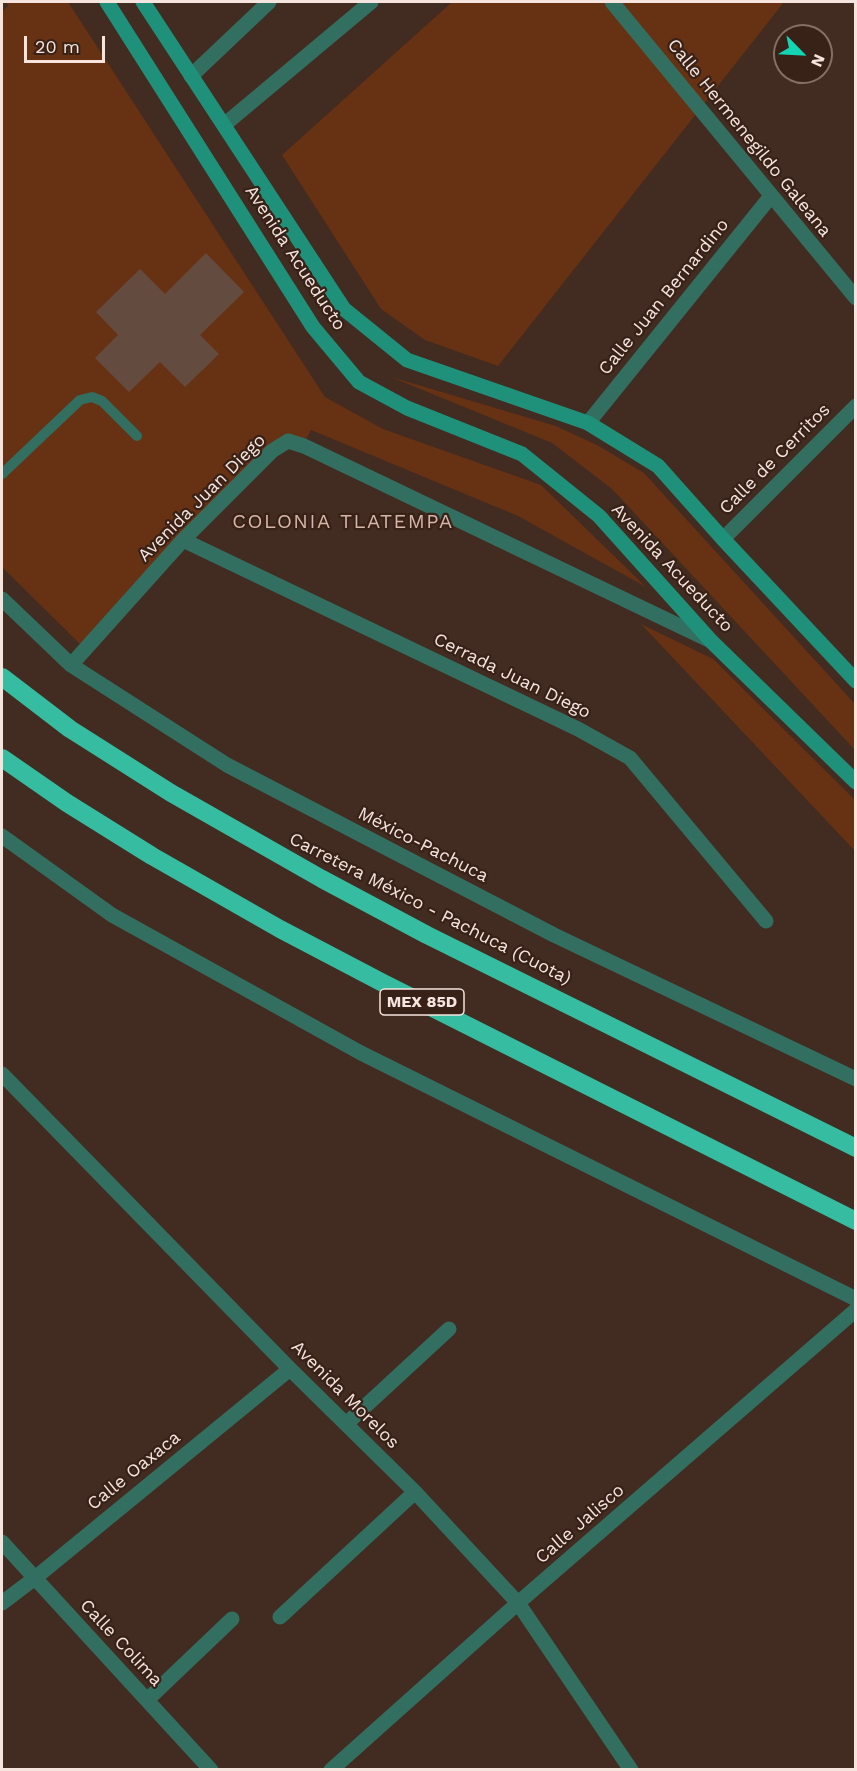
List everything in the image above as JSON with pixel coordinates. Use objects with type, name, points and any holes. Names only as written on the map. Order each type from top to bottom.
[{"type":"highway","name":"Carretera México - Pachuca (Cuota)","points":[[2,677],[70,729],[171,793],[322,879],[427,935],[855,1148]]},
{"type":"highway","name":"MEX 85D","points":[[2,759],[152,856],[280,929],[855,1221]]},
{"type":"street","name":"Avenida Acueducto","points":[[107,2],[313,327],[359,382],[407,408],[522,454],[599,516],[712,642],[855,782]]},
{"type":"street","name":"Avenida Acueducto","points":[[143,2],[344,309],[407,360],[588,423],[658,466],[855,681]]},
{"type":"street","points":[[191,76],[270,2]]},
{"type":"street","points":[[224,125],[371,2]]},
{"type":"street","name":"Calle Hermenegildo Galeana","points":[[612,2],[855,298]]},
{"type":"street","name":"Calle Juan Bernardino","points":[[588,423],[771,196]]},
{"type":"street","name":"Calle de Cerritos","points":[[723,539],[855,406]]},
{"type":"street","name":"Avenida Juan Diego","points":[[71,665],[183,540],[272,451],[288,441],[304,446],[712,642]]},
{"type":"street","name":"Cerrada Juan Diego","points":[[183,540],[578,729],[630,758],[766,921]]},
{"type":"street","name":"México-Pachuca","points":[[2,599],[71,665],[227,765],[554,934],[855,1079]]},
{"type":"street","points":[[2,836],[112,915],[361,1053],[855,1299]]},
{"type":"street","name":"Avenida Morelos","points":[[2,1074],[290,1369],[415,1492],[518,1603],[630,1769]]},
{"type":"street","name":"Calle Jalisco","points":[[331,1770],[518,1603],[855,1310]]},
{"type":"street","points":[[346,1424],[449,1329]]},
{"type":"street","name":"Calle Oaxaca","points":[[2,1603],[290,1369]]},
{"type":"street","points":[[279,1617],[415,1492]]},
{"type":"street","name":"Calle Colima","points":[[2,1542],[211,1770]]},
{"type":"street","points":[[147,1700],[232,1618]]},
{"type":"lane","points":[[2,474],[80,400],[92,396],[102,401],[137,436]]},
{"type":"shaded area","points":[[7,2],[68,2],[325,397],[383,429],[541,485],[646,587],[518,516],[311,430],[307,438],[288,441],[85,649],[2,567],[2,12],[8,6]]},
{"type":"shaded area","points":[[452,2],[784,2],[498,366],[425,340],[381,309],[282,155]]},
{"type":"shaded area","points":[[391,377],[556,426],[597,445],[644,473],[855,704],[855,750],[612,489],[552,443]]},
{"type":"shaded area","points":[[641,624],[713,659],[855,800],[855,851]]},
{"type":"building","points":[[206,253],[244,292],[200,335],[219,354],[185,387],[160,362],[129,392],[95,358],[118,335],[96,312],[140,269],[165,294]]},
{"type":"district","name":"COLONIA TLATEMPA","points":[[343,522]]}]
